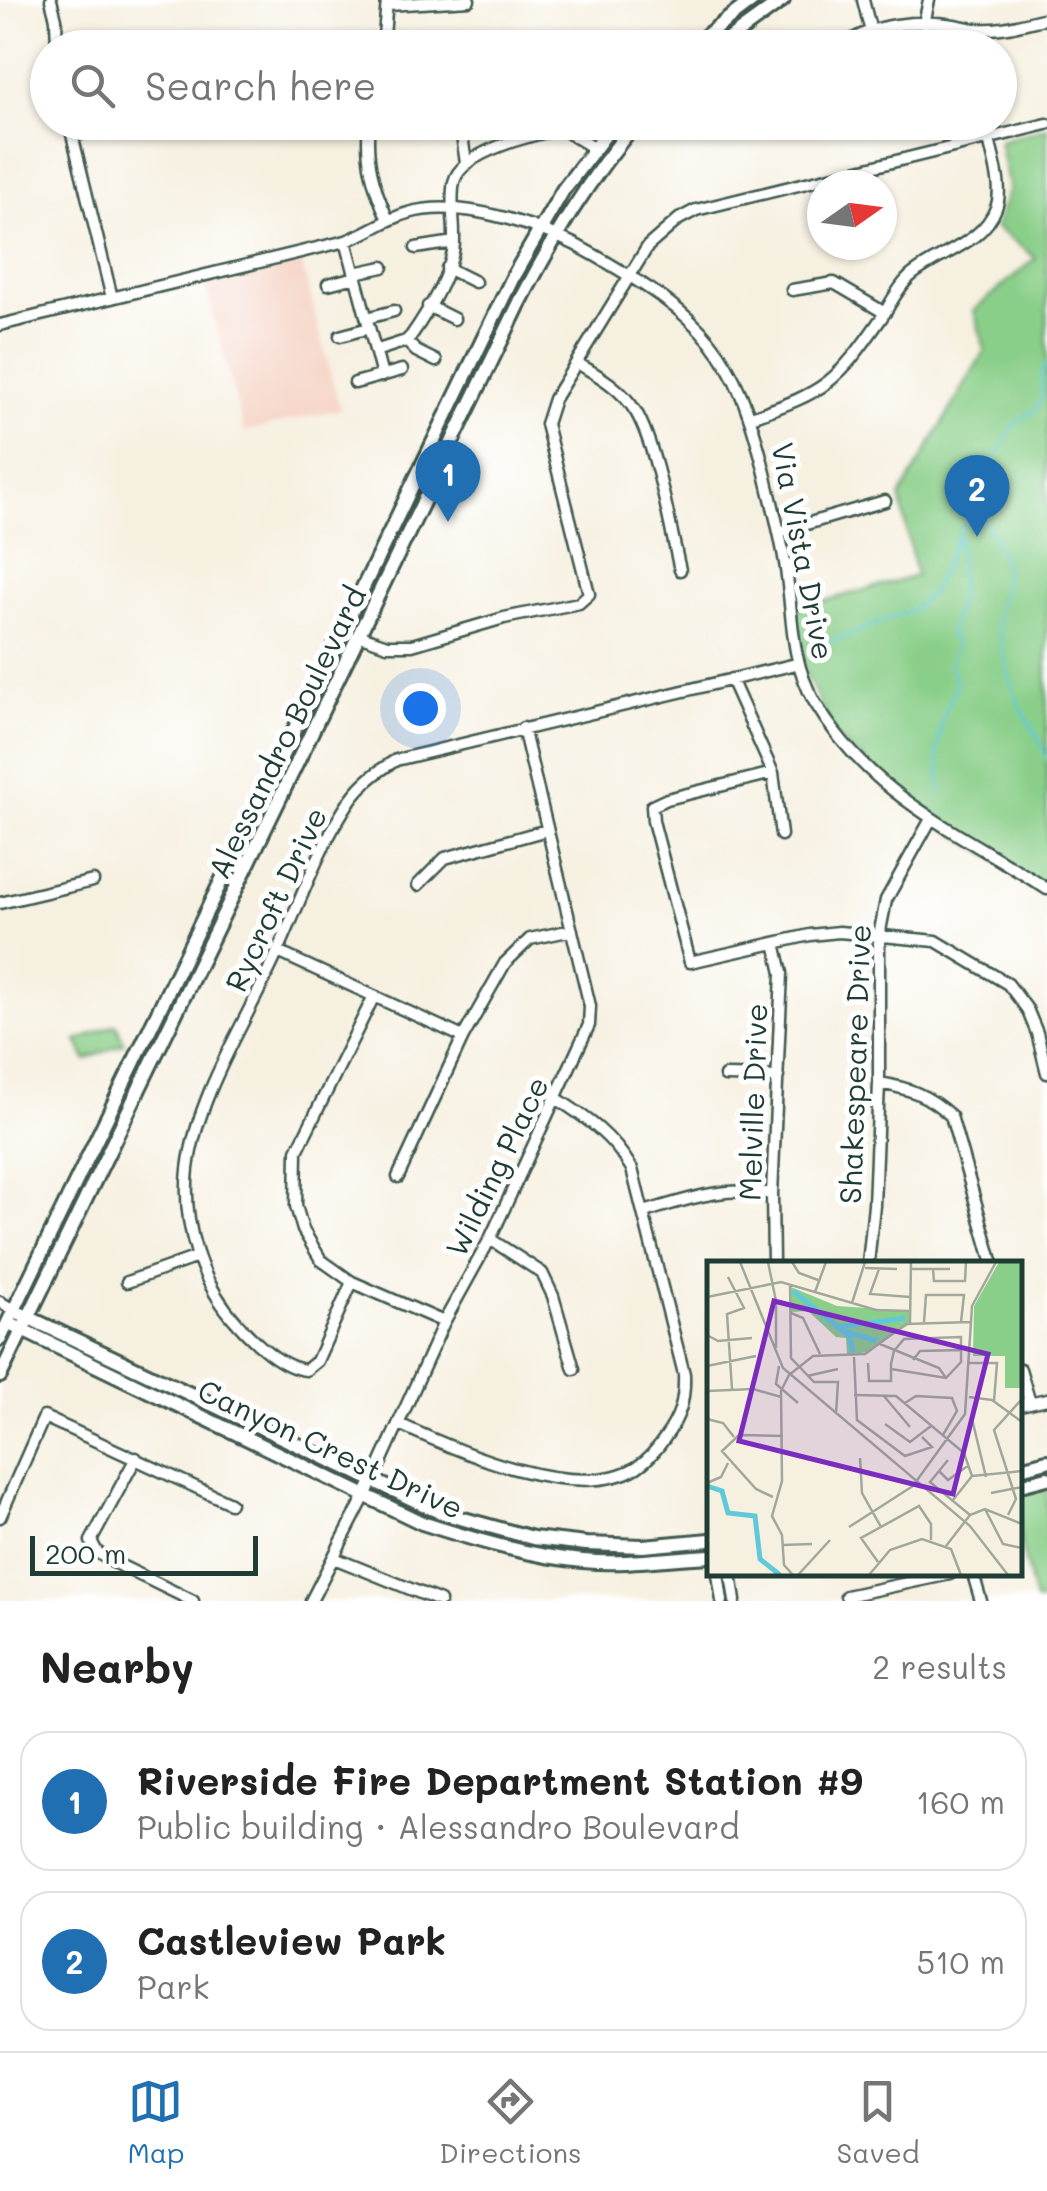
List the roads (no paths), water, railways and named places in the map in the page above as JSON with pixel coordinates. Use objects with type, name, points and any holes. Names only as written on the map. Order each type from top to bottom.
[{"type":"main road","points":[[714,30],[753,0]]},
{"type":"main road","points":[[742,30],[783,0]]},
{"type":"main road","name":"Alessandro Boulevard","points":[[0,1339],[7,1317],[538,229],[600,140]]},
{"type":"main road","name":"Alessandro Boulevard","points":[[0,1376],[555,235],[589,182],[623,140]]},
{"type":"main road","name":"Canyon Crest Drive","points":[[7,1317],[442,1513],[532,1538],[643,1546],[707,1540]]},
{"type":"main road","name":"Canyon Crest Drive","points":[[25,1324],[422,1523],[477,1541],[584,1561],[707,1556]]},
{"type":"main road","points":[[1022,1468],[1047,1462]]},
{"type":"main road","points":[[1022,1484],[1047,1478]]},
{"type":"street","points":[[51,0],[56,30]]},
{"type":"street","points":[[385,30],[387,3],[469,0]]},
{"type":"street","points":[[863,0],[870,30]]},
{"type":"street","points":[[924,24],[928,0]]},
{"type":"street","points":[[884,30],[924,24],[951,24],[976,30],[1047,18]]},
{"type":"street","points":[[1017,132],[1047,124]]},
{"type":"street","points":[[74,140],[112,298]]},
{"type":"street","points":[[368,140],[370,181],[388,220]]},
{"type":"street","points":[[463,140],[466,163]]},
{"type":"street","points":[[375,350],[406,342],[447,268],[454,242],[455,178],[466,163],[517,140]]},
{"type":"street","points":[[583,140],[594,148]]},
{"type":"street","points":[[360,636],[387,645],[412,644],[504,618],[580,603],[588,594],[546,424],[554,399],[629,275],[660,232],[696,210],[985,140]]},
{"type":"street","points":[[751,417],[804,400],[833,381],[910,276],[980,232],[997,207],[996,172],[989,140]]},
{"type":"street","name":"Via Vista Drive","points":[[0,325],[346,241],[388,220],[425,210],[453,210],[555,235],[667,299],[703,332],[732,372],[751,417],[779,532],[796,664],[836,734],[890,791],[1047,889]]},
{"type":"street","points":[[346,241],[382,376]]},
{"type":"street","points":[[416,248],[454,242]]},
{"type":"street","points":[[328,284],[383,267]]},
{"type":"street","points":[[447,268],[475,282]]},
{"type":"street","points":[[792,290],[834,282],[885,313]]},
{"type":"street","points":[[428,306],[454,319]]},
{"type":"street","points":[[340,336],[394,311]]},
{"type":"street","points":[[406,342],[436,361]]},
{"type":"street","points":[[577,362],[613,385],[636,412],[648,440],[680,570]]},
{"type":"street","points":[[355,383],[402,370]]},
{"type":"street","points":[[779,532],[885,501]]},
{"type":"street","name":"Rycroft Drive","points":[[352,1282],[317,1360],[306,1370],[294,1369],[247,1335],[217,1298],[197,1257],[187,1195],[195,1130],[336,822],[372,774],[396,760],[796,664]]},
{"type":"street","points":[[732,679],[773,773],[781,835]]},
{"type":"street","name":"Wilding Place","points":[[312,1601],[373,1480],[444,1322],[490,1239],[589,1025],[590,1006],[523,728]]},
{"type":"street","points":[[773,773],[666,799],[652,806],[690,962],[810,934],[840,932],[936,941],[1008,984],[1037,1032],[1047,1073]]},
{"type":"street","name":"Shakespeare Drive","points":[[868,1261],[879,1083],[879,936],[886,900],[931,818]]},
{"type":"street","points":[[418,884],[445,858],[547,830]]},
{"type":"street","points":[[0,903],[93,881]]},
{"type":"street","points":[[398,1178],[462,1038],[505,963],[530,939],[572,930]]},
{"type":"street","name":"Melville Drive","points":[[773,1261],[772,1194],[782,973],[775,943]]},
{"type":"street","points":[[278,952],[462,1038]]},
{"type":"street","points":[[374,996],[297,1151],[296,1206],[303,1230],[320,1260],[352,1282],[444,1322]]},
{"type":"street","points":[[725,1076],[778,1077]]},
{"type":"street","points":[[879,1083],[912,1089],[932,1099],[951,1116],[992,1261]]},
{"type":"street","points":[[399,1424],[504,1465],[594,1479],[615,1476],[638,1466],[676,1422],[684,1401],[684,1374],[632,1169],[600,1126],[556,1098]]},
{"type":"street","points":[[644,1212],[710,1192],[748,1190],[772,1194]]},
{"type":"street","points":[[490,1239],[542,1273],[553,1296],[574,1369]]},
{"type":"street","points":[[126,1282],[197,1257]]},
{"type":"street","points":[[0,1302],[7,1317]]},
{"type":"street","points":[[1025,1404],[1047,1399]]},
{"type":"street","points":[[0,1517],[44,1417],[230,1504]]},
{"type":"street","points":[[136,1458],[91,1542],[109,1560],[192,1601]]},
{"type":"street","points":[[334,1558],[440,1601]]},
{"type":"street","points":[[718,1576],[722,1601]]},
{"type":"street","points":[[730,1576],[735,1601]]},
{"type":"street","points":[[846,1596],[941,1576]]},
{"type":"street","points":[[973,1576],[980,1601]]},
{"type":"waterway","points":[[814,649],[913,609],[932,592],[983,481],[1016,422],[1035,410],[1042,397],[1042,371],[1047,364]]},
{"type":"waterway","points":[[976,503],[1003,560],[998,626],[1008,674],[1047,758]]},
{"type":"waterway","points":[[942,793],[937,754],[941,723],[956,685],[950,663],[957,645],[949,634],[960,595],[959,538]]},
{"type":"place","name":"Riverside Fire Department Station #9","points":[[448,522]]},
{"type":"place","name":"Castleview Park","points":[[977,537]]}]
